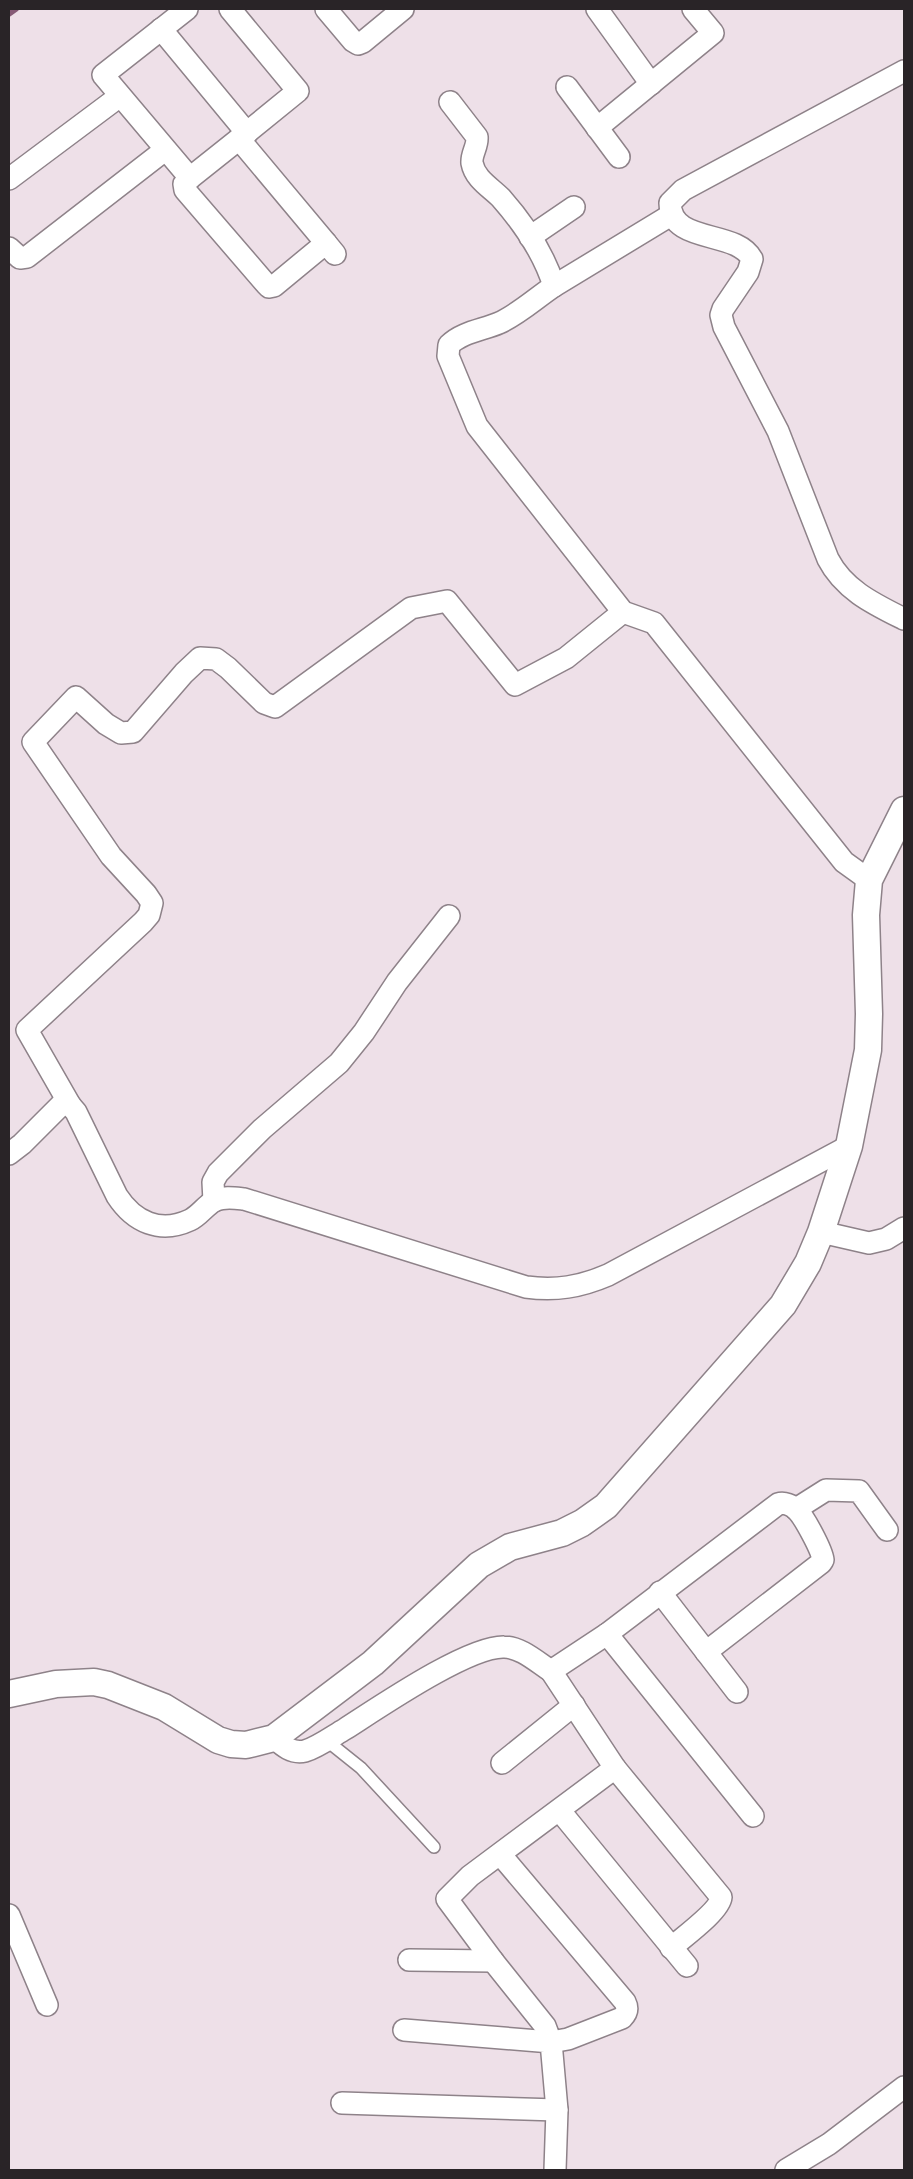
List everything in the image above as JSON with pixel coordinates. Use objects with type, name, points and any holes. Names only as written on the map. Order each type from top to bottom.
[{"type":"street","points":[[187,9],[102,75],[190,178]]},
{"type":"street","points":[[161,29],[243,136],[331,249],[274,286],[269,287],[185,190],[184,184],[190,178],[243,136],[298,91],[230,9]]},
{"type":"street","points":[[326,9],[353,41],[358,44],[403,9]]},
{"type":"street","points":[[597,9],[651,84]]},
{"type":"street","points":[[597,128],[713,33],[693,9]]},
{"type":"street","points":[[904,71],[683,190],[670,203],[671,215],[686,228],[735,245],[748,253],[752,259],[748,272],[723,309],[721,315],[724,327],[778,431],[835,573],[854,591],[904,619]]},
{"type":"street","points":[[567,88],[619,157]]},
{"type":"street","points":[[9,179],[120,96]]},
{"type":"street","points":[[450,102],[477,137],[478,142],[472,157],[479,178],[501,198],[530,237],[546,263],[554,286]]},
{"type":"street","points":[[9,248],[20,258],[27,258],[165,150]]},
{"type":"street","points":[[530,237],[574,207]]},
{"type":"street","points":[[671,215],[554,286],[499,323],[458,338],[449,345],[448,356],[477,426],[623,612],[654,623],[844,862],[869,880]]},
{"type":"street","points":[[623,612],[566,658],[515,685],[447,601],[411,608],[275,707],[264,703],[216,659],[200,658],[184,673],[133,732],[121,733],[106,724],[76,697],[33,742],[112,856],[152,903],[149,915],[143,922],[28,1030],[70,1105],[76,1112],[117,1196],[125,1208],[138,1219],[150,1225],[166,1226],[191,1220],[214,1201],[233,1198],[244,1199],[526,1287],[547,1290],[589,1283],[608,1274],[849,1146]]},
{"type":"street","points":[[9,1694],[56,1684],[94,1682],[108,1685],[164,1707],[218,1740],[231,1744],[246,1745],[274,1738],[374,1663],[479,1566],[510,1547],[562,1533],[582,1523],[606,1506],[783,1305],[798,1283],[821,1232],[849,1146],[868,1050],[869,1005],[866,915],[869,880],[904,810]]},
{"type":"street","points":[[214,1201],[213,1182],[218,1173],[262,1129],[339,1063],[364,1032],[397,982],[449,916]]},
{"type":"street","points":[[9,1154],[22,1144],[61,1105],[70,1105]]},
{"type":"street","points":[[821,1232],[869,1243],[886,1239],[904,1228]]},
{"type":"street","points":[[796,1509],[826,1490],[859,1492],[887,1530]]},
{"type":"street","points":[[551,1671],[607,1634],[778,1504],[786,1503],[796,1509],[820,1548],[823,1560],[821,1564],[706,1652]]},
{"type":"street","points":[[660,1592],[737,1692]]},
{"type":"street","points":[[607,1634],[753,1816]]},
{"type":"street","points":[[274,1738],[293,1751],[305,1751],[439,1671],[476,1654],[504,1647],[520,1650],[551,1671],[615,1768],[721,1897],[721,1902],[714,1910],[670,1948]]},
{"type":"street","points":[[502,1763],[574,1705]]},
{"type":"street","points":[[555,2170],[557,2110],[550,2042],[545,2026],[447,1899],[470,1876],[560,1811],[615,1768]]},
{"type":"street","points":[[560,1811],[686,1966]]},
{"type":"street","points":[[404,2030],[550,2042],[568,2039],[622,2018],[626,2013],[628,2007],[500,1854]]},
{"type":"street","points":[[9,1915],[47,2005]]},
{"type":"street","points":[[409,1960],[493,1961]]},
{"type":"street","points":[[786,2170],[829,2144],[904,2087]]},
{"type":"street","points":[[342,2103],[557,2110]]},
{"type":"lane","points":[[326,1740],[361,1768],[434,1847]]},
{"type":"waterway","points":[[9,14],[16,9]]}]
